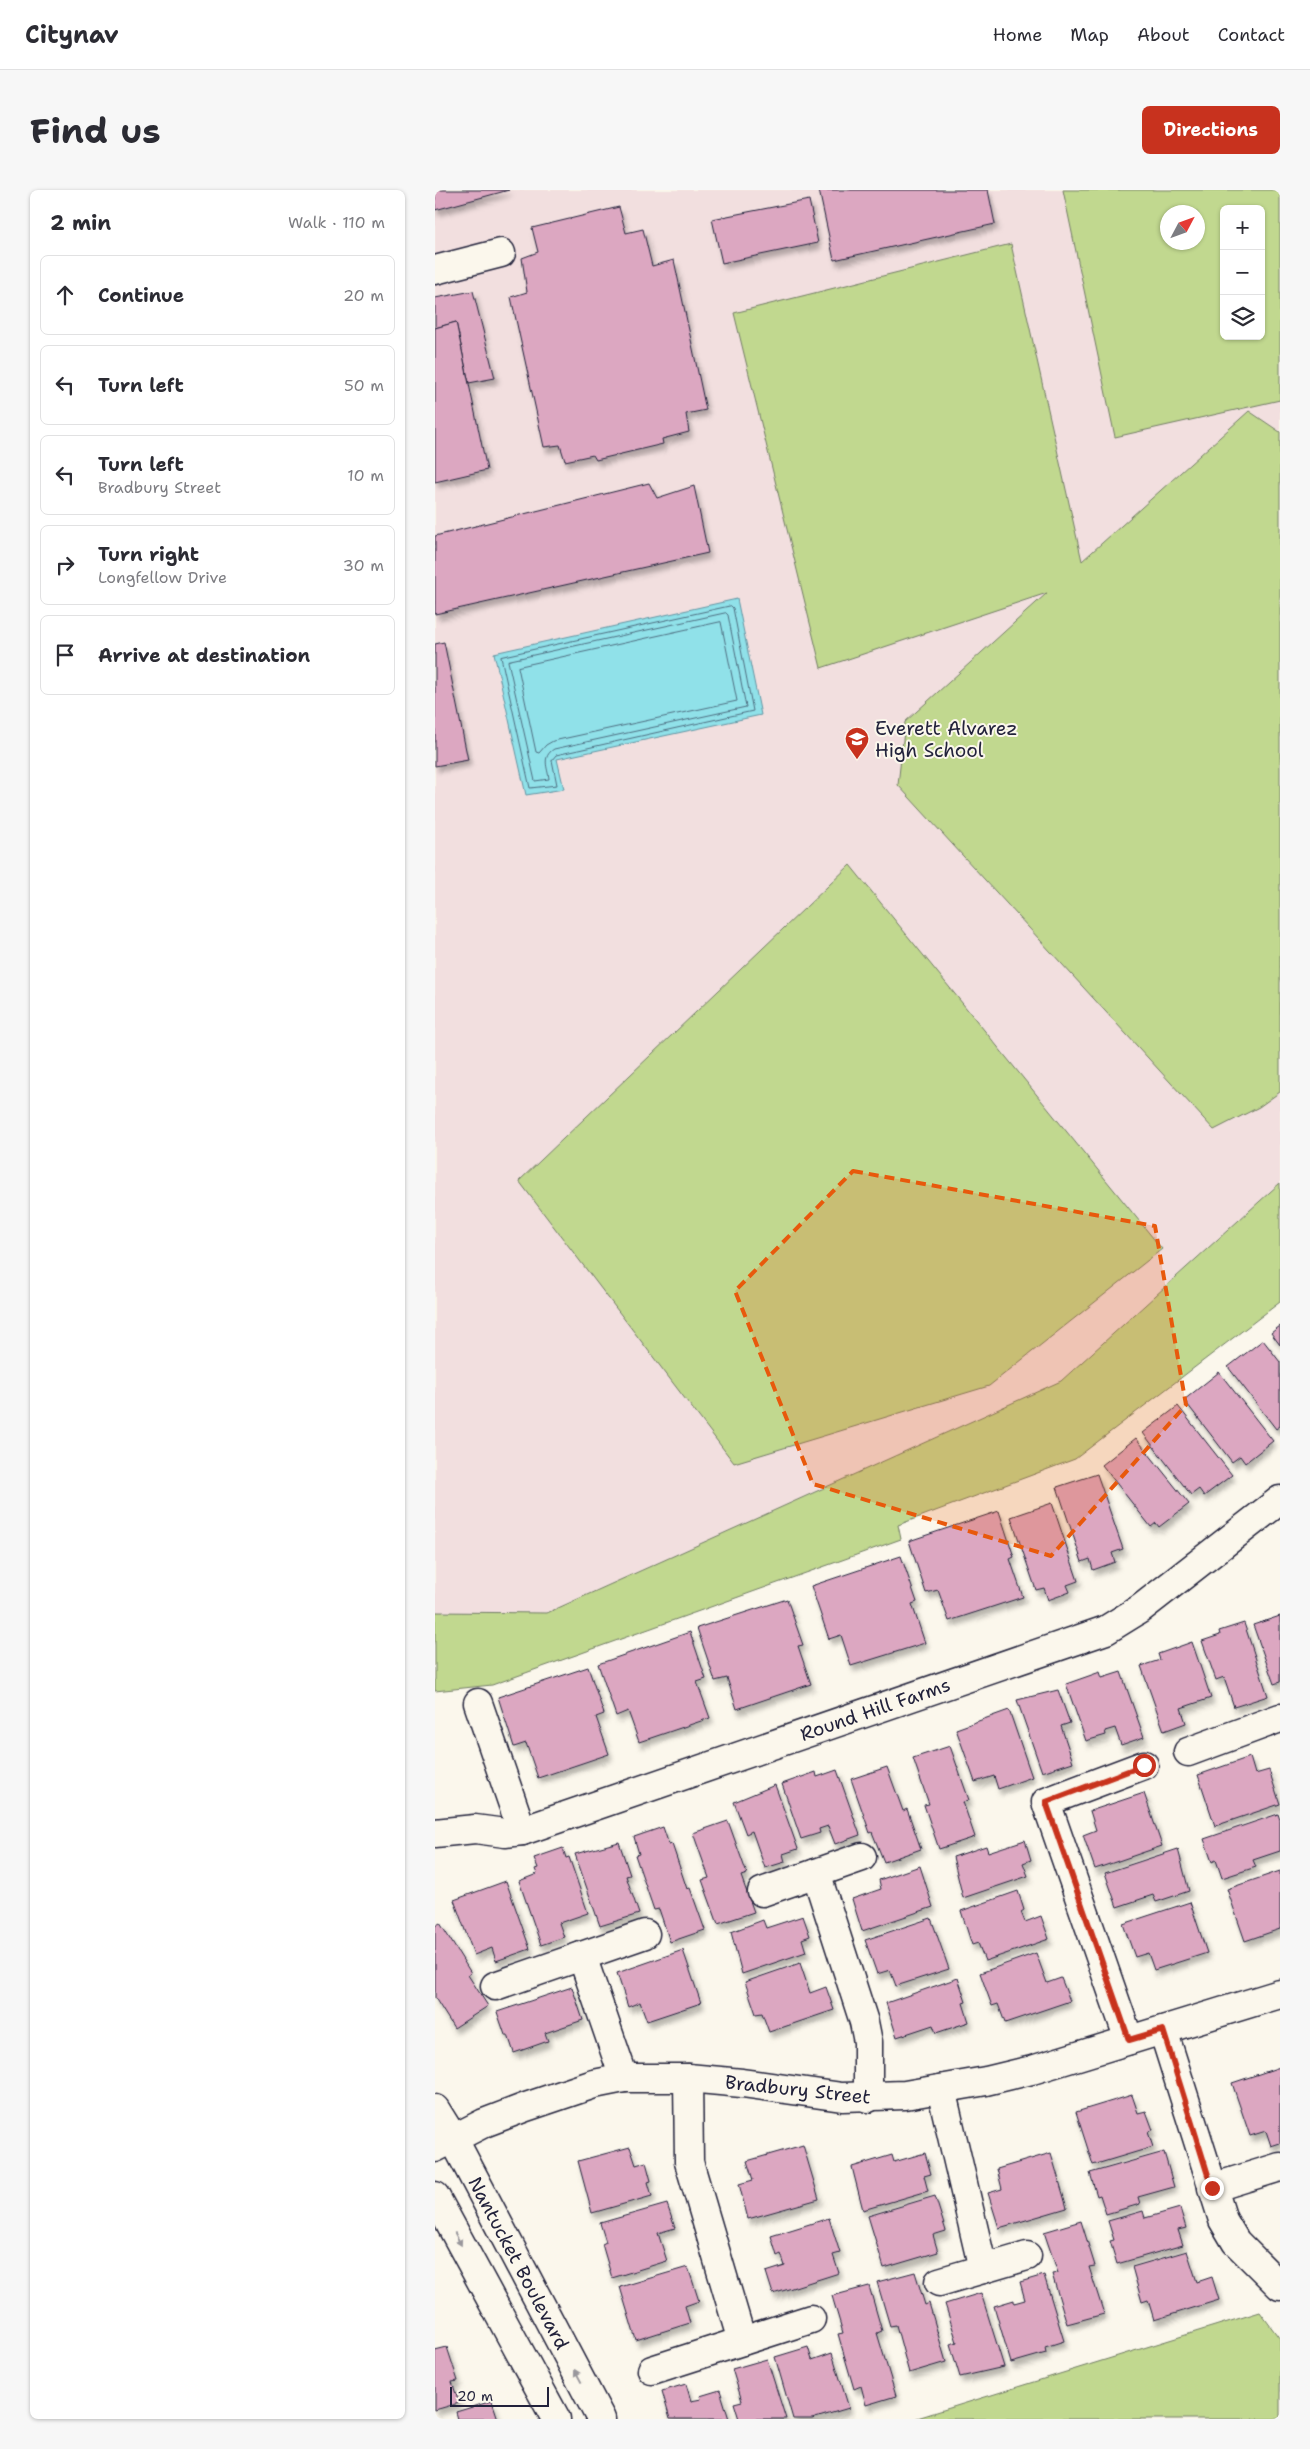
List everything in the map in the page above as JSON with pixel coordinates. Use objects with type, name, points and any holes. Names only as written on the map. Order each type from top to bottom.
[{"type":"street","points":[[435,270],[501,254]]},
{"type":"street","name":"Round Hill Farms","points":[[435,1833],[466,1830],[505,1833],[522,1831],[1106,1630],[1139,1609],[1280,1500]]},
{"type":"street","points":[[478,1703],[522,1831]]},
{"type":"street","points":[[1188,1752],[1280,1719]]},
{"type":"street","points":[[1129,2040],[1046,1802],[1144,1765]]},
{"type":"street","points":[[762,1892],[862,1857]]},
{"type":"street","points":[[816,1873],[864,2022],[868,2042],[868,2098]]},
{"type":"street","points":[[495,1986],[645,1934]]},
{"type":"street","points":[[583,1956],[624,2078]]},
{"type":"street","name":"Bradbury Street","points":[[444,2143],[534,2104],[594,2084],[624,2078],[688,2078],[742,2083],[842,2097],[868,2098],[941,2089],[1032,2070],[1280,1994]]},
{"type":"street","points":[[1163,2030],[1223,2220],[1236,2242],[1280,2286]]},
{"type":"street","points":[[688,2078],[689,2162],[742,2341]]},
{"type":"street","points":[[941,2089],[983,2269]]},
{"type":"street","name":"Nantucket Boulevard","points":[[435,2109],[444,2143],[601,2419]]},
{"type":"street","points":[[1212,2188],[1280,2167]]},
{"type":"street","points":[[435,2196],[556,2419]]},
{"type":"street","points":[[939,2282],[1027,2256]]},
{"type":"street","points":[[652,2370],[811,2319]]},
{"type":"highlighted area","points":[[853,1171],[1155,1226],[1186,1405],[1051,1556],[813,1484],[735,1291]]},
{"type":"shaded area","name":"Everett Alvarez High School","points":[[435,190],[1280,190],[1280,1183],[1061,1381],[547,1613],[435,1612]]},
{"type":"green space","points":[[1063,190],[1280,190],[1280,400],[1115,437]]},
{"type":"green space","points":[[1011,244],[1082,561],[1249,411],[1280,432],[1280,1092],[1259,1107],[1214,1130],[898,785],[905,722],[1047,593],[821,668],[734,313]]},
{"type":"green space","points":[[850,865],[1162,1249],[989,1386],[734,1463],[519,1181]]},
{"type":"green space","points":[[1280,1183],[1280,1302],[1075,1459],[898,1525],[901,1539],[492,1685],[435,1691],[435,1612],[547,1613],[1061,1381]]},
{"type":"green space","points":[[1260,2312],[1280,2339],[1280,2419],[914,2419]]},
{"type":"water","points":[[737,599],[761,715],[557,759],[564,789],[526,795],[494,653]]},
{"type":"building","points":[[435,190],[509,190],[435,210]]},
{"type":"building","points":[[819,190],[988,190],[995,224],[834,260]]},
{"type":"building","points":[[809,200],[818,243],[722,263],[712,219]]},
{"type":"building","points":[[619,207],[626,233],[643,229],[652,266],[674,260],[706,410],[686,414],[689,432],[662,439],[663,444],[596,460],[593,455],[565,461],[560,445],[544,447],[511,297],[527,292],[522,258],[538,252],[532,228]]},
{"type":"building","points":[[473,291],[495,378],[469,383],[456,322],[435,328],[435,298]]},
{"type":"building","points":[[456,322],[487,470],[435,482],[435,328]]},
{"type":"building","points":[[649,483],[657,498],[694,486],[708,553],[435,614],[435,536]]},
{"type":"building","points":[[444,642],[468,760],[435,766],[435,644]]},
{"type":"building","points":[[1280,1326],[1280,1345],[1271,1333]]},
{"type":"building","points":[[1263,1340],[1280,1362],[1280,1426],[1276,1429],[1228,1367]]},
{"type":"building","points":[[1219,1372],[1273,1441],[1245,1463],[1240,1456],[1232,1462],[1184,1400]]},
{"type":"building","points":[[1178,1406],[1232,1475],[1204,1496],[1199,1489],[1191,1495],[1143,1433]]},
{"type":"building","points":[[1136,1438],[1189,1504],[1159,1527],[1156,1523],[1151,1527],[1102,1465]]},
{"type":"building","points":[[1097,1474],[1123,1549],[1112,1553],[1115,1562],[1093,1570],[1090,1559],[1082,1562],[1057,1487]]},
{"type":"building","points":[[1052,1503],[1078,1581],[1067,1585],[1070,1592],[1048,1600],[1044,1588],[1036,1590],[1011,1517]]},
{"type":"building","points":[[999,1511],[1014,1557],[1010,1559],[1023,1597],[949,1621],[938,1590],[926,1593],[909,1541]]},
{"type":"building","points":[[901,1556],[917,1602],[912,1604],[925,1643],[851,1666],[841,1635],[829,1639],[811,1586]]},
{"type":"building","points":[[787,1599],[803,1645],[798,1646],[811,1684],[737,1709],[727,1678],[715,1681],[697,1628]]},
{"type":"building","points":[[1280,1616],[1280,1682],[1274,1684],[1253,1625]]},
{"type":"building","points":[[1244,1623],[1268,1696],[1234,1707],[1224,1677],[1216,1680],[1202,1641],[1220,1635],[1219,1631]]},
{"type":"building","points":[[690,1632],[706,1679],[697,1682],[710,1718],[639,1742],[628,1711],[616,1716],[598,1664]]},
{"type":"building","points":[[1192,1642],[1211,1698],[1181,1708],[1186,1723],[1164,1731],[1141,1666],[1160,1660],[1158,1654]]},
{"type":"building","points":[[588,1667],[604,1714],[596,1717],[609,1754],[538,1778],[526,1743],[514,1747],[498,1697]]},
{"type":"building","points":[[1100,1672],[1102,1678],[1121,1672],[1144,1737],[1121,1745],[1115,1728],[1105,1731],[1106,1735],[1086,1741],[1066,1684]]},
{"type":"building","points":[[1058,1690],[1070,1723],[1061,1726],[1073,1762],[1042,1772],[1017,1700]]},
{"type":"building","points":[[1009,1710],[1032,1777],[998,1789],[994,1776],[975,1782],[956,1729]]},
{"type":"building","points":[[950,1746],[969,1800],[963,1802],[975,1837],[939,1849],[924,1805],[929,1804],[913,1758]]},
{"type":"building","points":[[1250,1757],[1255,1774],[1269,1770],[1280,1804],[1215,1826],[1198,1775]]},
{"type":"building","points":[[887,1767],[903,1811],[907,1809],[921,1849],[884,1862],[872,1832],[870,1833],[851,1779]]},
{"type":"building","points":[[837,1770],[860,1835],[835,1844],[828,1826],[819,1829],[820,1833],[801,1839],[782,1784],[816,1772],[817,1777]]},
{"type":"building","points":[[775,1785],[798,1849],[783,1854],[785,1862],[765,1868],[752,1831],[746,1834],[734,1802]]},
{"type":"building","points":[[1144,1793],[1162,1846],[1095,1869],[1083,1835],[1096,1830],[1090,1811]]},
{"type":"building","points":[[1278,1814],[1280,1820],[1280,1851],[1253,1860],[1256,1867],[1222,1878],[1216,1860],[1212,1862],[1204,1839]]},
{"type":"building","points":[[728,1821],[747,1874],[741,1876],[754,1912],[718,1924],[702,1880],[709,1878],[693,1833]]},
{"type":"building","points":[[663,1827],[669,1845],[672,1844],[687,1889],[690,1888],[705,1930],[670,1942],[659,1909],[654,1910],[635,1855],[639,1854],[634,1837]]},
{"type":"building","points":[[1025,1840],[1031,1860],[1023,1863],[1028,1876],[963,1898],[953,1857],[986,1846],[988,1852]]},
{"type":"building","points":[[619,1842],[630,1875],[626,1876],[639,1914],[600,1926],[575,1854]]},
{"type":"building","points":[[563,1848],[566,1858],[569,1857],[588,1913],[559,1923],[564,1937],[541,1945],[519,1881],[537,1874],[535,1869],[538,1868],[534,1858]]},
{"type":"building","points":[[1178,1849],[1189,1891],[1156,1902],[1153,1895],[1117,1907],[1105,1873]]},
{"type":"building","points":[[920,1866],[933,1907],[862,1931],[852,1899],[881,1889],[879,1880]]},
{"type":"building","points":[[1280,1871],[1280,1929],[1245,1941],[1227,1889]]},
{"type":"building","points":[[506,1881],[530,1949],[496,1961],[492,1948],[474,1955],[454,1900]]},
{"type":"building","points":[[1018,1891],[1024,1910],[1021,1912],[1025,1922],[1041,1916],[1049,1939],[985,1961],[978,1943],[972,1945],[961,1911]]},
{"type":"building","points":[[1190,1902],[1207,1953],[1154,1970],[1148,1953],[1135,1957],[1123,1924]]},
{"type":"building","points":[[803,1916],[810,1936],[802,1939],[806,1952],[742,1974],[731,1932],[763,1920],[766,1928]]},
{"type":"building","points":[[931,1918],[949,1969],[896,1986],[890,1970],[877,1974],[865,1940]]},
{"type":"building","points":[[440,1923],[471,1973],[468,1975],[488,2006],[454,2028],[435,1998],[435,1926]]},
{"type":"building","points":[[683,1950],[701,2003],[647,2021],[640,2002],[628,2007],[617,1973]]},
{"type":"building","points":[[1036,1953],[1047,1983],[1061,1978],[1070,2001],[1005,2023],[998,2004],[992,2006],[980,1973]]},
{"type":"building","points":[[800,1963],[810,1993],[826,1987],[834,2010],[769,2032],[762,2013],[756,2014],[745,1982]]},
{"type":"building","points":[[958,1978],[966,2002],[963,2003],[969,2022],[936,2033],[933,2025],[897,2037],[886,2003]]},
{"type":"building","points":[[572,1987],[583,2020],[545,2033],[548,2041],[514,2053],[497,2012]]},
{"type":"building","points":[[1280,2067],[1280,2143],[1271,2146],[1266,2131],[1250,2136],[1232,2083]]},
{"type":"building","points":[[1132,2095],[1138,2113],[1146,2111],[1153,2130],[1148,2132],[1153,2147],[1093,2165],[1076,2112]]},
{"type":"building","points":[[803,2145],[819,2199],[748,2219],[739,2184],[753,2180],[747,2161]]},
{"type":"building","points":[[630,2147],[636,2165],[646,2162],[651,2181],[648,2182],[652,2196],[592,2213],[578,2161]]},
{"type":"building","points":[[1164,2152],[1174,2187],[1138,2197],[1140,2204],[1106,2214],[1100,2195],[1097,2196],[1090,2173]]},
{"type":"building","points":[[925,2153],[931,2174],[924,2176],[928,2191],[863,2210],[852,2167],[892,2155],[894,2162]]},
{"type":"building","points":[[1051,2153],[1067,2208],[999,2228],[988,2193],[1002,2189],[997,2169]]},
{"type":"building","points":[[935,2196],[946,2231],[933,2235],[938,2252],[884,2268],[868,2216]]},
{"type":"building","points":[[667,2204],[675,2228],[658,2233],[667,2261],[612,2278],[602,2244],[606,2242],[600,2223]]},
{"type":"building","points":[[1180,2208],[1186,2228],[1178,2230],[1183,2245],[1117,2264],[1110,2241],[1114,2240],[1108,2221],[1143,2211],[1145,2218]]},
{"type":"building","points":[[829,2218],[840,2253],[833,2255],[839,2273],[773,2294],[766,2272],[785,2266],[781,2254],[777,2256],[771,2236]]},
{"type":"building","points":[[1081,2221],[1095,2266],[1089,2267],[1104,2314],[1067,2324],[1052,2274],[1058,2273],[1044,2232]]},
{"type":"building","points":[[1187,2251],[1197,2282],[1212,2277],[1219,2300],[1154,2320],[1148,2300],[1142,2302],[1132,2267]]},
{"type":"building","points":[[688,2267],[699,2301],[685,2306],[690,2323],[636,2340],[620,2287]]},
{"type":"building","points":[[915,2272],[925,2305],[929,2303],[946,2362],[909,2373],[896,2325],[890,2326],[877,2282]]},
{"type":"building","points":[[1044,2275],[1064,2341],[1045,2347],[1046,2353],[1011,2363],[994,2306],[1014,2300],[1014,2303],[1025,2300],[1020,2282]]},
{"type":"building","points":[[869,2286],[882,2331],[877,2333],[896,2396],[866,2405],[861,2386],[854,2389],[838,2334],[843,2333],[832,2296]]},
{"type":"building","points":[[981,2293],[1004,2367],[960,2377],[950,2344],[957,2342],[945,2304]]},
{"type":"building","points":[[447,2347],[458,2381],[452,2382],[459,2403],[435,2410],[435,2350]]},
{"type":"building","points":[[808,2347],[812,2360],[832,2353],[849,2408],[812,2419],[793,2419],[775,2357]]},
{"type":"building","points":[[767,2359],[786,2419],[739,2419],[734,2403],[742,2401],[732,2369]]},
{"type":"building","points":[[686,2384],[691,2401],[701,2399],[700,2396],[720,2390],[729,2419],[670,2419],[662,2391]]},
{"type":"building","points":[[492,2401],[498,2419],[458,2419],[456,2412]]},
{"type":"place","name":"Everett Alvarez High School","points":[[857,760]]},
{"type":"route","points":[[1144,1765],[1046,1802],[1129,2040],[1163,2030],[1212,2188]]}]
